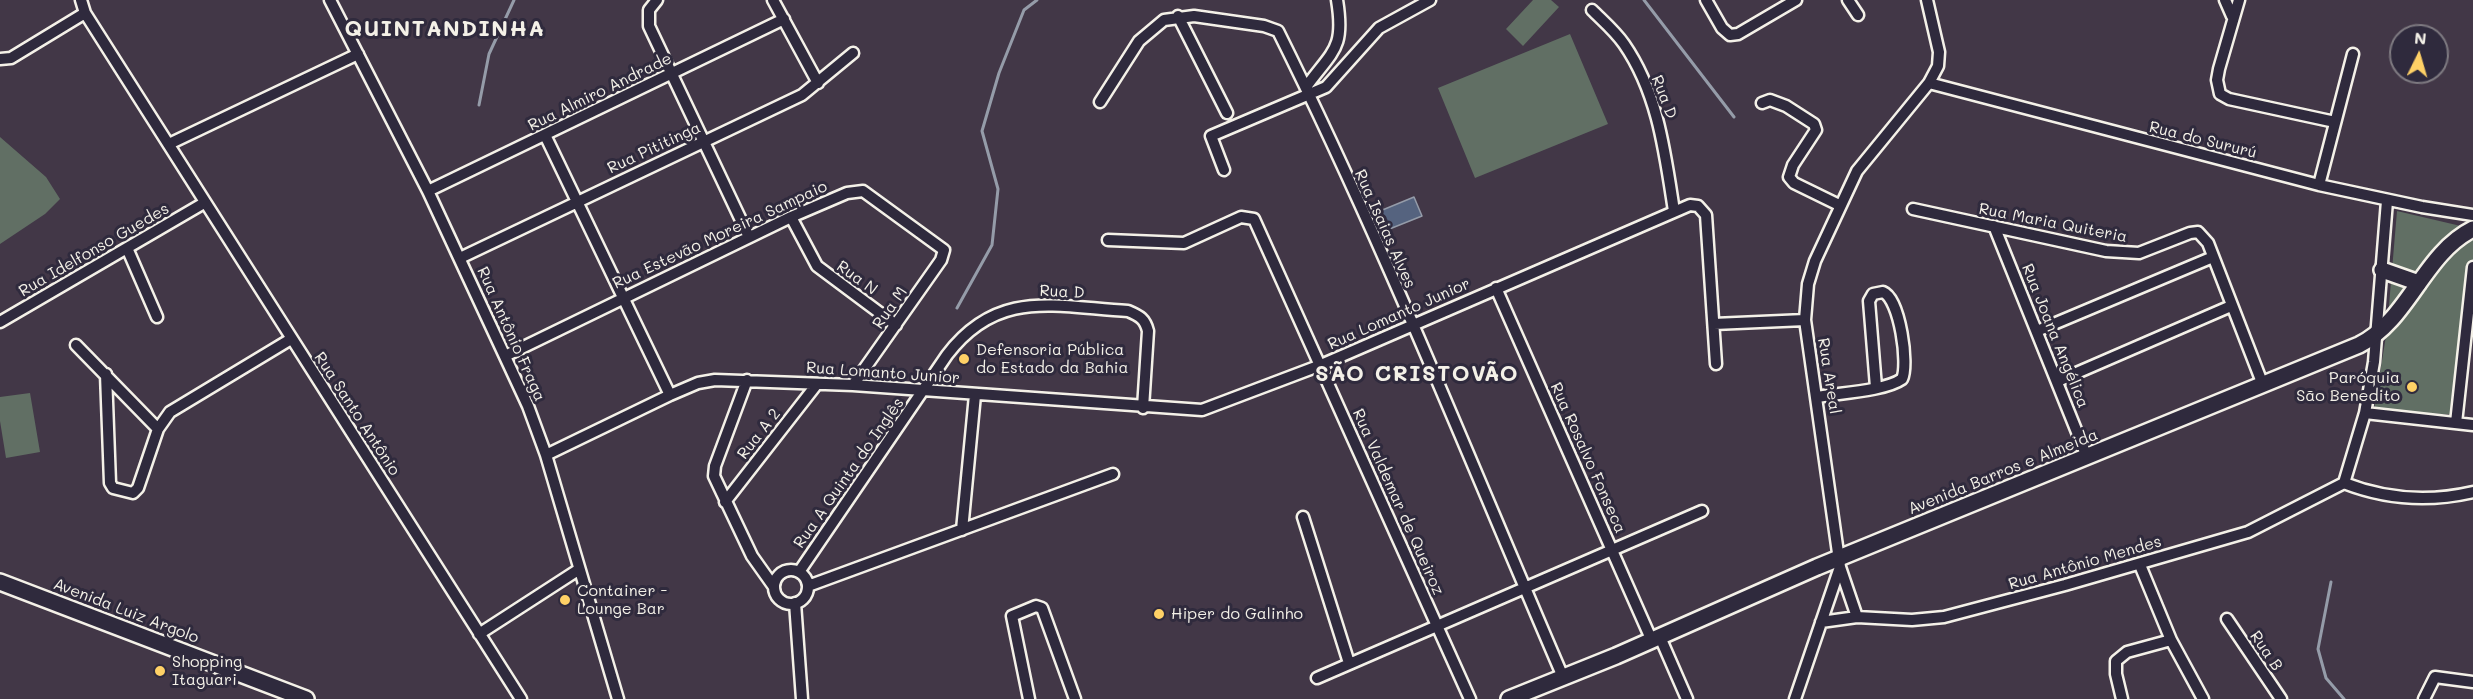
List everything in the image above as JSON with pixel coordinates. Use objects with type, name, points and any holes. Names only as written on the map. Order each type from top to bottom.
[{"type":"street","name":"Rua Santo Antônio","points":[[81,0],[85,13],[204,203],[521,699]]},
{"type":"street","name":"Rua Antônio Fraga","points":[[330,0],[428,190],[505,356],[546,455],[578,570],[618,699]]},
{"type":"street","points":[[657,0],[649,10],[650,26],[749,237]]},
{"type":"street","points":[[773,0],[818,83]]},
{"type":"street","points":[[1308,91],[1340,39],[1341,23],[1337,0]]},
{"type":"street","points":[[1224,170],[1210,136],[1308,91],[1326,87],[1379,28],[1418,4],[1430,0]]},
{"type":"street","points":[[1706,0],[1722,28],[1730,35],[1738,34],[1796,0]]},
{"type":"street","points":[[1848,0],[1858,15]]},
{"type":"street","points":[[1927,0],[1939,58],[1929,83]]},
{"type":"street","points":[[2225,0],[2232,16]]},
{"type":"street","points":[[2239,0],[2232,16],[2217,80],[2220,94],[2229,99],[2335,123]]},
{"type":"street","name":"Rua D","points":[[1592,10],[1623,42],[1649,97],[1663,139],[1674,211]]},
{"type":"street","points":[[0,59],[11,58],[85,13]]},
{"type":"street","name":"Rua Isaias Alves","points":[[1101,102],[1139,41],[1152,27],[1178,16],[1194,15],[1273,28],[1278,32],[1308,91],[1411,324],[1563,677]]},
{"type":"street","points":[[1178,16],[1227,113]]},
{"type":"street","name":"Rua Almiro Andrade","points":[[428,190],[784,19]]},
{"type":"street","name":"Rua Pititinga","points":[[460,258],[802,95],[853,53]]},
{"type":"street","points":[[169,144],[358,54]]},
{"type":"street","points":[[2319,185],[2353,54]]},
{"type":"street","name":"Rua do Sururú","points":[[1929,83],[2319,185],[2387,201],[2473,215]]},
{"type":"street","name":"Rua Areal","points":[[1857,617],[1840,562],[1805,320],[1810,274],[1839,205],[1864,160],[1929,83]]},
{"type":"street","points":[[1762,103],[1770,100],[1779,102],[1814,124],[1816,130],[1793,165],[1789,177],[1794,183],[1839,205]]},
{"type":"street","points":[[546,135],[670,395]]},
{"type":"street","name":"Rua Estevão Moreira Sampaio","points":[[505,356],[749,237],[847,193],[863,191],[942,246]]},
{"type":"street","points":[[2387,201],[2378,334],[2365,414],[2344,483],[2380,494],[2408,498],[2443,498],[2473,492]]},
{"type":"street","name":"Rua Idelfonso Guedes","points":[[0,322],[204,203]]},
{"type":"street","name":"Rua Lomanto Junior","points":[[546,455],[670,395],[698,383],[715,380],[853,385],[1143,408],[1202,410],[1321,365],[1411,324],[1690,205],[1698,206],[1706,216],[1714,324]]},
{"type":"street","name":"Rua Maria Quiteria","points":[[1913,209],[2106,251],[2131,254],[2147,251],[2196,232],[2205,238],[2263,385]]},
{"type":"street","name":"Rua N","points":[[791,217],[817,266],[896,325]]},
{"type":"street","name":"Rua Valdemar de Queiroz","points":[[1108,240],[1184,243],[1241,217],[1254,219],[1470,699]]},
{"type":"street","name":"Rua Joana Angélica","points":[[1994,226],[2087,457]]},
{"type":"street","name":"Avenida Barros e Almeida","points":[[1509,699],[2359,345],[2378,334],[2446,247],[2473,229]]},
{"type":"street","name":"Rua M","points":[[853,385],[941,260],[944,250],[942,246]]},
{"type":"street","points":[[127,248],[157,317]]},
{"type":"street","points":[[2037,331],[2213,257]]},
{"type":"street","points":[[2456,423],[2473,267]]},
{"type":"street","points":[[2382,270],[2419,283]]},
{"type":"street","name":"Rua Rosalvo Fonseca","points":[[1496,288],[1613,550],[1687,699]]},
{"type":"street","points":[[1817,397],[1876,387],[1899,382],[1905,370],[1896,308],[1891,296],[1883,292],[1873,294],[1869,301],[1876,387]]},
{"type":"street","name":"Rua D","points":[[925,391],[962,335],[984,318],[1001,310],[1025,306],[1128,311],[1139,315],[1148,331],[1143,408]]},
{"type":"street","points":[[2058,381],[2231,306]]},
{"type":"street","points":[[1716,363],[1714,324],[1805,320]]},
{"type":"street","points":[[106,374],[110,483],[113,488],[130,493],[136,491],[158,429],[170,412],[291,339]]},
{"type":"street","points":[[76,345],[158,429]]},
{"type":"street","points":[[747,380],[715,465],[717,487],[752,556],[779,598],[795,603],[805,597],[808,586],[799,572],[782,572],[774,587]]},
{"type":"street","name":"Rua A 2","points":[[725,502],[817,384]]},
{"type":"street","name":"Rua A Quinta do Inglês","points":[[799,572],[925,391]]},
{"type":"street","points":[[962,530],[975,395]]},
{"type":"street","points":[[2365,414],[2473,425]]},
{"type":"street","points":[[808,586],[1113,474]]},
{"type":"street","name":"Rua Antônio Mendes","points":[[1821,622],[1857,617],[1912,620],[1944,617],[2248,532],[2344,483]]},
{"type":"street","points":[[1317,678],[1524,586],[1702,511]]},
{"type":"street","points":[[1303,517],[1350,663]]},
{"type":"street","points":[[1795,699],[1840,562]]},
{"type":"street","points":[[2140,564],[2171,640],[2203,699]]},
{"type":"street","points":[[479,634],[578,570]]},
{"type":"street","name":"Avenida Luiz Argolo","points":[[0,582],[306,699]]},
{"type":"street","points":[[795,603],[802,699]]},
{"type":"street","points":[[1029,699],[1012,615],[1036,606],[1042,608],[1075,699]]},
{"type":"street","name":"Rua B","points":[[2227,619],[2282,699]]},
{"type":"street","points":[[2122,699],[2116,674],[2116,661],[2127,652],[2171,640]]},
{"type":"street","points":[[2424,699],[2434,677],[2473,682]]},
{"type":"green space","points":[[1533,0],[1551,0],[1559,7],[1523,46],[1506,29]]},
{"type":"green space","points":[[1570,34],[1608,124],[1475,178],[1438,88]]},
{"type":"green space","points":[[0,137],[46,177],[60,199],[45,214],[0,244]]},
{"type":"green space","points":[[2397,211],[2465,227],[2388,317]]},
{"type":"green space","points":[[2473,237],[2473,271],[2458,415],[2374,410],[2386,336],[2442,262],[2461,243]]},
{"type":"green space","points":[[30,393],[40,452],[6,458],[0,421],[0,397]]},
{"type":"water","points":[[1414,197],[1422,216],[1387,230],[1380,211]]},
{"type":"waterway","points":[[479,105],[489,54],[514,0]]},
{"type":"waterway","points":[[957,308],[992,245],[998,189],[982,131],[999,73],[1024,10],[1037,0]]},
{"type":"waterway","points":[[1644,0],[1734,117]]},
{"type":"waterway","points":[[2331,582],[2318,649],[2326,678],[2344,699]]},
{"type":"place","name":"Defensoria Pública do Estado da Bahia","points":[[964,359]]},
{"type":"place","name":"Paróquia São Benedito","points":[[2412,387]]},
{"type":"place","name":"Container - Lounge Bar","points":[[565,600]]},
{"type":"place","name":"Hiper do Galinho","points":[[1159,614]]},
{"type":"place","name":"Shopping Itaguari","points":[[160,671]]},
{"type":"district","name":"QUINTANDINHA","points":[[445,29]]},
{"type":"district","name":"SÃO CRISTOVÃO","points":[[1417,374]]}]
